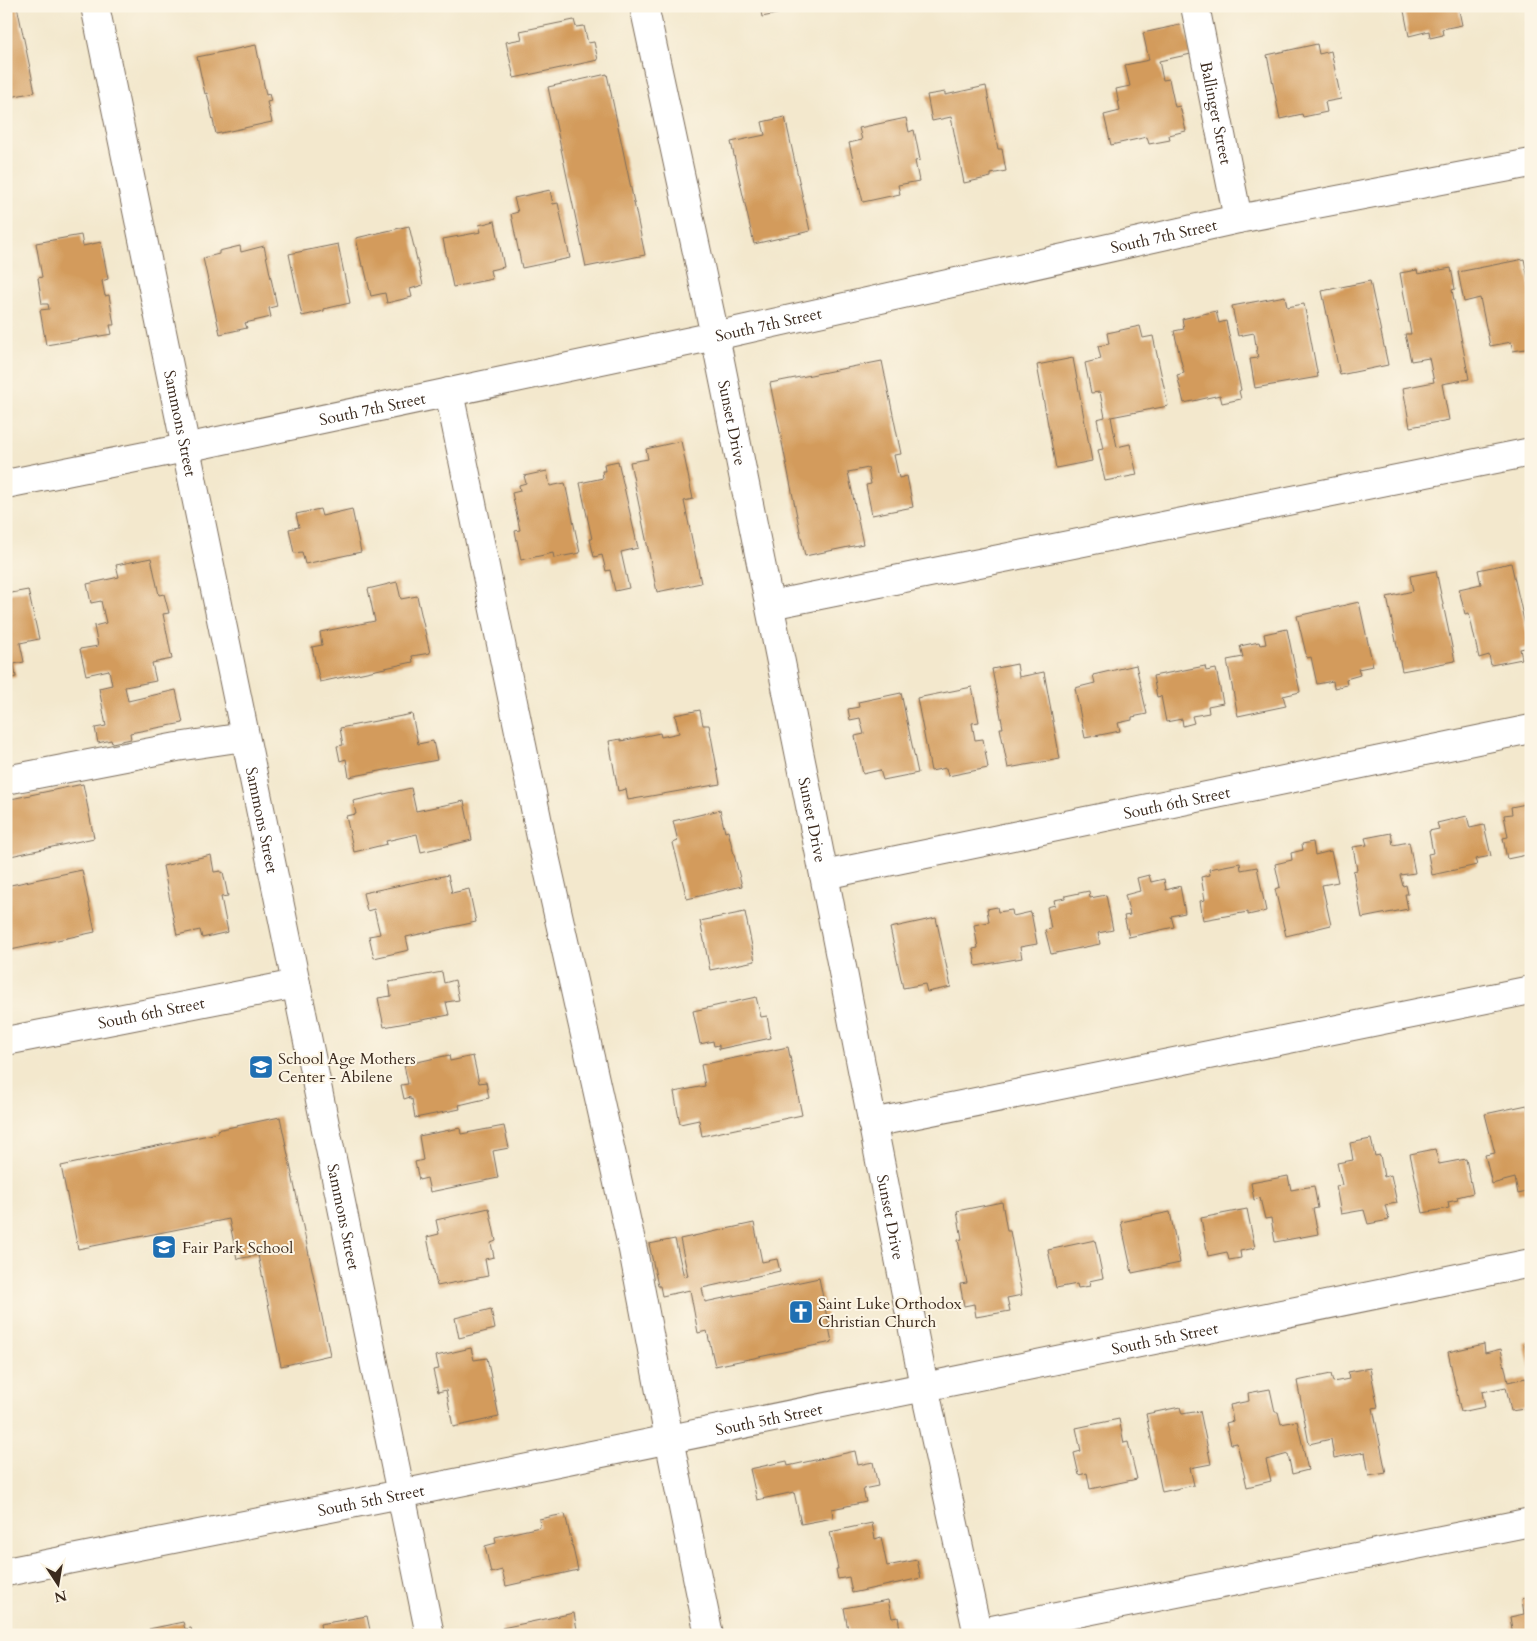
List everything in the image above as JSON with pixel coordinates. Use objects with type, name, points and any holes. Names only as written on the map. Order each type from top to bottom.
[{"type":"street","name":"Sammons Street","points":[[95,6],[430,1635]]},
{"type":"street","name":"Sunset Drive","points":[[644,6],[715,336],[924,1386],[978,1634]]},
{"type":"street","name":"Ballinger Street","points":[[1195,6],[1238,219]]},
{"type":"street","name":"South 7th Street","points":[[6,484],[715,336],[1238,219],[1531,163]]},
{"type":"street","points":[[449,392],[543,847],[632,1250],[709,1635]]},
{"type":"street","points":[[770,605],[1531,452]]},
{"type":"street","name":"South 6th Street","points":[[824,876],[1531,730]]},
{"type":"street","points":[[6,780],[176,747],[244,737]]},
{"type":"street","name":"South 6th Street","points":[[6,1041],[296,984]]},
{"type":"street","points":[[872,1123],[1531,990]]},
{"type":"street","name":"South 5th Street","points":[[6,1572],[400,1494],[1531,1263]]},
{"type":"street","points":[[978,1634],[1531,1522]]},
{"type":"building","points":[[6,6],[17,6],[35,92],[6,98]]},
{"type":"building","points":[[760,6],[809,6],[809,7],[762,17]]},
{"type":"building","points":[[1403,6],[1458,6],[1462,25],[1442,29],[1443,35],[1430,38],[1429,31],[1409,36]]},
{"type":"building","points":[[574,20],[576,27],[584,26],[588,43],[594,42],[598,60],[514,78],[506,42],[522,39],[520,31]]},
{"type":"building","points":[[1184,24],[1191,54],[1159,61],[1163,80],[1169,79],[1175,107],[1180,106],[1186,131],[1169,135],[1170,140],[1149,144],[1147,137],[1111,145],[1104,115],[1120,111],[1116,89],[1130,86],[1125,65],[1149,60],[1143,33]]},
{"type":"building","points":[[1317,44],[1319,54],[1331,51],[1341,99],[1325,102],[1327,112],[1303,117],[1302,114],[1280,119],[1267,55]]},
{"type":"building","points":[[256,45],[266,95],[269,94],[271,101],[267,102],[272,122],[216,134],[197,57]]},
{"type":"building","points":[[607,74],[645,255],[586,267],[548,87]]},
{"type":"building","points":[[986,86],[998,149],[1002,149],[1006,171],[991,174],[991,177],[964,183],[951,117],[932,121],[927,95],[945,92],[945,95]]},
{"type":"building","points":[[785,117],[810,231],[754,244],[731,142],[765,135],[762,122]]},
{"type":"building","points":[[906,118],[909,132],[914,130],[920,160],[915,161],[919,181],[898,185],[900,194],[863,202],[849,143],[862,140],[859,128]]},
{"type":"building","points":[[550,190],[553,204],[558,203],[570,258],[522,268],[511,214],[518,212],[514,198]]},
{"type":"building","points":[[495,221],[504,267],[490,270],[492,279],[453,287],[443,239],[481,232],[479,225]]},
{"type":"building","points":[[409,226],[423,285],[410,289],[412,297],[387,303],[385,293],[371,296],[356,238]]},
{"type":"building","points":[[81,235],[83,246],[101,242],[108,279],[102,281],[105,296],[109,295],[114,325],[110,325],[112,334],[46,345],[40,310],[49,309],[48,304],[42,304],[38,278],[42,277],[36,243]]},
{"type":"building","points":[[338,244],[350,303],[302,316],[289,254]]},
{"type":"building","points":[[240,246],[241,252],[264,246],[277,306],[269,308],[271,317],[245,323],[247,328],[220,334],[203,258],[219,254],[219,251]]},
{"type":"building","points":[[1524,259],[1531,293],[1531,348],[1513,351],[1511,342],[1490,346],[1480,298],[1464,302],[1458,272]]},
{"type":"building","points":[[1451,268],[1455,289],[1452,290],[1469,379],[1442,384],[1449,420],[1410,427],[1403,388],[1434,382],[1429,358],[1411,361],[1405,334],[1411,334],[1400,273],[1417,270],[1418,274]]},
{"type":"building","points":[[1370,281],[1388,365],[1340,375],[1322,291]]},
{"type":"building","points":[[1285,296],[1287,307],[1304,304],[1318,377],[1255,388],[1250,359],[1258,358],[1254,333],[1238,336],[1232,306]]},
{"type":"building","points":[[1216,311],[1219,323],[1226,321],[1241,390],[1239,391],[1241,399],[1222,403],[1220,395],[1184,403],[1177,375],[1184,373],[1174,331],[1184,329],[1182,319]]},
{"type":"building","points":[[1140,326],[1143,338],[1153,336],[1168,406],[1111,417],[1117,447],[1130,444],[1137,475],[1105,481],[1098,450],[1103,449],[1097,419],[1105,417],[1100,392],[1091,393],[1085,363],[1101,359],[1098,346],[1109,344],[1107,333]]},
{"type":"building","points":[[1073,358],[1092,461],[1056,468],[1037,365]]},
{"type":"building","points":[[882,361],[901,454],[894,455],[899,478],[907,476],[913,507],[872,515],[866,485],[871,484],[868,468],[848,472],[863,544],[805,556],[770,383]]},
{"type":"building","points":[[681,441],[693,499],[684,501],[701,583],[657,592],[630,462],[648,459],[646,449]]},
{"type":"building","points":[[618,461],[638,548],[621,552],[629,588],[615,591],[610,570],[606,571],[602,555],[594,557],[580,483],[603,478],[604,464]]},
{"type":"building","points":[[547,471],[550,486],[565,483],[580,553],[554,558],[553,553],[521,560],[515,531],[520,530],[512,493],[520,491],[519,485],[526,483],[524,476]]},
{"type":"building","points":[[320,509],[322,516],[352,509],[361,552],[305,564],[302,552],[294,553],[289,529],[299,527],[296,514]]},
{"type":"building","points":[[151,558],[159,595],[164,594],[169,613],[163,614],[172,659],[152,663],[156,681],[125,687],[128,701],[176,690],[183,723],[130,733],[131,739],[112,743],[111,740],[98,743],[95,728],[106,726],[99,688],[112,685],[109,670],[86,675],[80,649],[98,646],[94,626],[106,623],[101,601],[91,603],[87,584],[119,577],[116,565]]},
{"type":"building","points":[[1511,563],[1530,647],[1520,649],[1522,659],[1491,665],[1489,655],[1479,658],[1469,613],[1465,614],[1459,589],[1481,584],[1478,570]]},
{"type":"building","points":[[1436,571],[1455,661],[1402,671],[1387,597],[1413,591],[1410,576]]},
{"type":"building","points":[[397,582],[401,599],[417,596],[430,653],[412,656],[413,662],[320,682],[312,647],[322,645],[320,632],[375,621],[368,589]]},
{"type":"building","points":[[28,590],[39,639],[20,643],[24,662],[14,664],[16,677],[6,679],[6,594]]},
{"type":"building","points":[[1359,602],[1373,666],[1358,669],[1360,675],[1346,679],[1347,685],[1334,688],[1333,681],[1317,684],[1311,657],[1307,658],[1297,616]]},
{"type":"building","points":[[1287,629],[1300,692],[1283,696],[1286,706],[1238,716],[1227,660],[1243,657],[1240,646],[1259,642],[1260,645],[1266,644],[1264,634]]},
{"type":"building","points":[[1017,664],[1019,677],[1044,672],[1060,759],[1008,768],[1000,728],[1003,728],[992,669]]},
{"type":"building","points":[[1136,665],[1147,714],[1132,717],[1132,720],[1118,723],[1120,731],[1085,738],[1075,688],[1095,683],[1093,675]]},
{"type":"building","points":[[1205,666],[1206,671],[1216,669],[1223,703],[1208,706],[1209,713],[1192,716],[1194,723],[1183,726],[1182,719],[1166,722],[1161,696],[1157,697],[1153,676]]},
{"type":"building","points":[[972,687],[979,722],[972,723],[975,740],[983,739],[988,768],[948,776],[946,768],[931,771],[917,698]]},
{"type":"building","points":[[901,693],[918,773],[883,780],[880,770],[863,774],[855,736],[864,734],[860,718],[850,720],[848,709],[859,707],[858,702]]},
{"type":"building","points":[[700,710],[703,725],[709,725],[720,784],[628,800],[626,789],[618,791],[609,741],[621,739],[621,741],[660,733],[661,737],[679,733],[675,715]]},
{"type":"building","points":[[412,714],[418,744],[433,741],[437,760],[349,777],[346,759],[340,761],[337,746],[343,745],[340,728]]},
{"type":"building","points":[[83,784],[94,838],[6,857],[6,800]]},
{"type":"building","points":[[411,788],[416,811],[464,801],[472,840],[421,852],[417,834],[386,841],[387,844],[354,852],[346,816],[356,814],[353,801]]},
{"type":"building","points":[[1531,803],[1531,854],[1507,859],[1503,838],[1508,837],[1504,815],[1512,814],[1511,807]]},
{"type":"building","points":[[720,810],[725,832],[728,831],[742,886],[687,899],[673,843],[678,841],[673,821]]},
{"type":"building","points":[[1467,816],[1470,828],[1484,825],[1491,856],[1475,859],[1477,865],[1432,875],[1428,854],[1433,853],[1429,831],[1439,829],[1437,823]]},
{"type":"building","points":[[1391,833],[1393,845],[1409,842],[1415,873],[1400,875],[1403,886],[1406,885],[1408,894],[1405,894],[1408,909],[1362,918],[1353,871],[1357,870],[1353,847],[1367,845],[1365,838]]},
{"type":"building","points":[[1313,842],[1315,855],[1331,851],[1338,882],[1322,885],[1331,925],[1286,936],[1275,889],[1280,887],[1275,864],[1292,860],[1291,853],[1303,850],[1302,844]]},
{"type":"building","points":[[211,855],[214,872],[223,872],[228,896],[221,897],[228,932],[202,938],[200,930],[177,935],[163,866]]},
{"type":"building","points":[[1240,863],[1241,870],[1257,867],[1266,911],[1248,915],[1248,912],[1203,920],[1200,901],[1205,900],[1201,877],[1210,875],[1209,869]]},
{"type":"building","points":[[82,870],[95,932],[6,951],[6,886]]},
{"type":"building","points":[[448,875],[452,893],[469,889],[476,922],[406,937],[409,950],[374,958],[369,936],[380,934],[374,909],[367,911],[363,893]]},
{"type":"building","points":[[1149,875],[1151,882],[1164,879],[1166,890],[1180,886],[1185,913],[1171,916],[1174,927],[1129,937],[1124,916],[1130,915],[1125,895],[1140,891],[1137,878]]},
{"type":"building","points":[[1089,891],[1090,898],[1106,895],[1113,930],[1098,933],[1100,944],[1051,954],[1045,930],[1051,929],[1047,907],[1055,905],[1054,900]]},
{"type":"building","points":[[997,907],[998,912],[1012,910],[1013,916],[1031,912],[1037,944],[1020,947],[1022,958],[976,966],[973,949],[978,948],[974,925],[989,922],[987,909]]},
{"type":"building","points":[[745,912],[755,961],[710,970],[700,921]]},
{"type":"building","points":[[936,918],[951,987],[927,992],[925,984],[903,988],[890,928]]},
{"type":"building","points":[[442,972],[444,983],[455,980],[459,1000],[446,1002],[449,1015],[384,1027],[378,998],[391,996],[389,982]]},
{"type":"building","points":[[756,997],[761,1017],[767,1016],[771,1038],[719,1049],[719,1045],[714,1046],[713,1041],[700,1044],[693,1011]]},
{"type":"building","points":[[788,1047],[802,1115],[702,1136],[699,1120],[680,1124],[674,1092],[705,1086],[701,1065]]},
{"type":"building","points":[[449,1055],[450,1061],[473,1056],[479,1083],[486,1082],[489,1098],[459,1105],[460,1109],[415,1118],[412,1099],[410,1100],[410,1097],[404,1099],[401,1085],[408,1084],[404,1065]]},
{"type":"building","points":[[1527,1105],[1531,1123],[1531,1191],[1518,1194],[1515,1178],[1492,1184],[1485,1155],[1495,1153],[1485,1114]]},
{"type":"building","points":[[280,1117],[330,1355],[281,1366],[258,1255],[237,1259],[229,1219],[78,1249],[61,1166],[218,1133],[217,1130]]},
{"type":"building","points":[[504,1126],[509,1148],[493,1151],[498,1178],[430,1192],[427,1178],[419,1180],[415,1162],[423,1160],[419,1136],[460,1128],[461,1134]]},
{"type":"building","points":[[1371,1139],[1375,1156],[1380,1155],[1384,1177],[1391,1175],[1397,1203],[1385,1205],[1389,1220],[1368,1224],[1364,1210],[1341,1214],[1336,1186],[1342,1185],[1337,1163],[1353,1160],[1350,1143]]},
{"type":"building","points":[[1435,1149],[1439,1164],[1466,1159],[1473,1193],[1457,1197],[1458,1200],[1448,1202],[1449,1208],[1423,1213],[1410,1154]]},
{"type":"building","points":[[1288,1176],[1291,1190],[1314,1186],[1318,1208],[1313,1209],[1318,1234],[1275,1242],[1271,1218],[1265,1219],[1260,1198],[1254,1200],[1251,1183]]},
{"type":"building","points":[[1002,1202],[1007,1231],[1010,1231],[1022,1295],[1007,1298],[1010,1311],[976,1317],[974,1304],[964,1306],[960,1284],[967,1283],[958,1240],[962,1239],[957,1211]]},
{"type":"building","points":[[489,1208],[496,1241],[491,1243],[494,1257],[485,1259],[488,1276],[437,1286],[427,1237],[439,1234],[436,1220]]},
{"type":"building","points":[[1247,1209],[1255,1248],[1240,1251],[1241,1258],[1229,1260],[1227,1252],[1208,1256],[1201,1218]]},
{"type":"building","points":[[1170,1212],[1180,1263],[1132,1273],[1121,1222]]},
{"type":"building","points":[[754,1223],[762,1262],[777,1259],[780,1271],[702,1288],[705,1302],[819,1278],[832,1342],[715,1366],[707,1331],[698,1333],[690,1290],[662,1296],[649,1244],[675,1239],[684,1277],[688,1276],[680,1239]]},
{"type":"building","points":[[1095,1240],[1103,1278],[1089,1281],[1090,1286],[1078,1288],[1077,1284],[1056,1288],[1048,1250]]},
{"type":"building","points":[[491,1309],[495,1329],[459,1338],[455,1318]]},
{"type":"building","points":[[1531,1341],[1531,1368],[1530,1368],[1524,1343]]},
{"type":"building","points":[[1484,1344],[1485,1353],[1501,1349],[1508,1382],[1526,1378],[1531,1408],[1511,1411],[1506,1387],[1482,1392],[1485,1407],[1461,1412],[1448,1352]]},
{"type":"building","points":[[471,1348],[474,1360],[487,1358],[499,1417],[453,1427],[446,1390],[438,1392],[433,1370],[439,1369],[436,1356]]},
{"type":"building","points":[[1370,1368],[1378,1407],[1373,1408],[1386,1473],[1369,1476],[1365,1452],[1334,1458],[1331,1439],[1309,1444],[1297,1381],[1331,1374],[1333,1382],[1349,1379],[1348,1372]]},
{"type":"building","points":[[1270,1389],[1275,1412],[1278,1412],[1281,1424],[1297,1421],[1308,1470],[1292,1474],[1288,1454],[1266,1460],[1271,1481],[1247,1487],[1237,1443],[1231,1444],[1226,1423],[1233,1421],[1230,1405],[1249,1401],[1248,1393]]},
{"type":"building","points":[[1180,1407],[1182,1414],[1200,1411],[1211,1464],[1190,1468],[1194,1485],[1162,1492],[1146,1414]]},
{"type":"building","points":[[1119,1419],[1124,1443],[1128,1442],[1137,1479],[1090,1489],[1087,1473],[1079,1475],[1074,1453],[1081,1451],[1076,1428]]},
{"type":"building","points":[[855,1451],[858,1465],[873,1462],[878,1486],[863,1489],[866,1502],[832,1509],[833,1518],[801,1524],[794,1492],[757,1500],[750,1469],[787,1461],[788,1466]]},
{"type":"building","points":[[565,1514],[578,1570],[506,1586],[502,1570],[491,1573],[485,1546],[496,1543],[495,1537],[540,1527],[539,1519]]},
{"type":"building","points":[[872,1523],[875,1539],[881,1537],[887,1566],[917,1560],[921,1578],[852,1593],[849,1577],[838,1579],[836,1569],[838,1569],[830,1532]]},
{"type":"building","points":[[1531,1597],[1531,1635],[1513,1635],[1510,1617],[1524,1614],[1522,1599]]},
{"type":"building","points":[[888,1600],[892,1618],[898,1617],[901,1635],[849,1635],[844,1608]]},
{"type":"building","points":[[574,1613],[578,1635],[503,1635],[502,1628]]},
{"type":"building","points":[[367,1616],[371,1635],[322,1635],[320,1624]]},
{"type":"building","points":[[183,1622],[185,1629],[191,1628],[193,1635],[150,1635],[149,1629]]},
{"type":"place","name":"School Age Mothers Center - Abilene","points":[[261,1067]]},
{"type":"place","name":"Fair Park School","points":[[164,1247]]},
{"type":"place","name":"Saint Luke Orthodox Christian Church","points":[[801,1312]]}]
